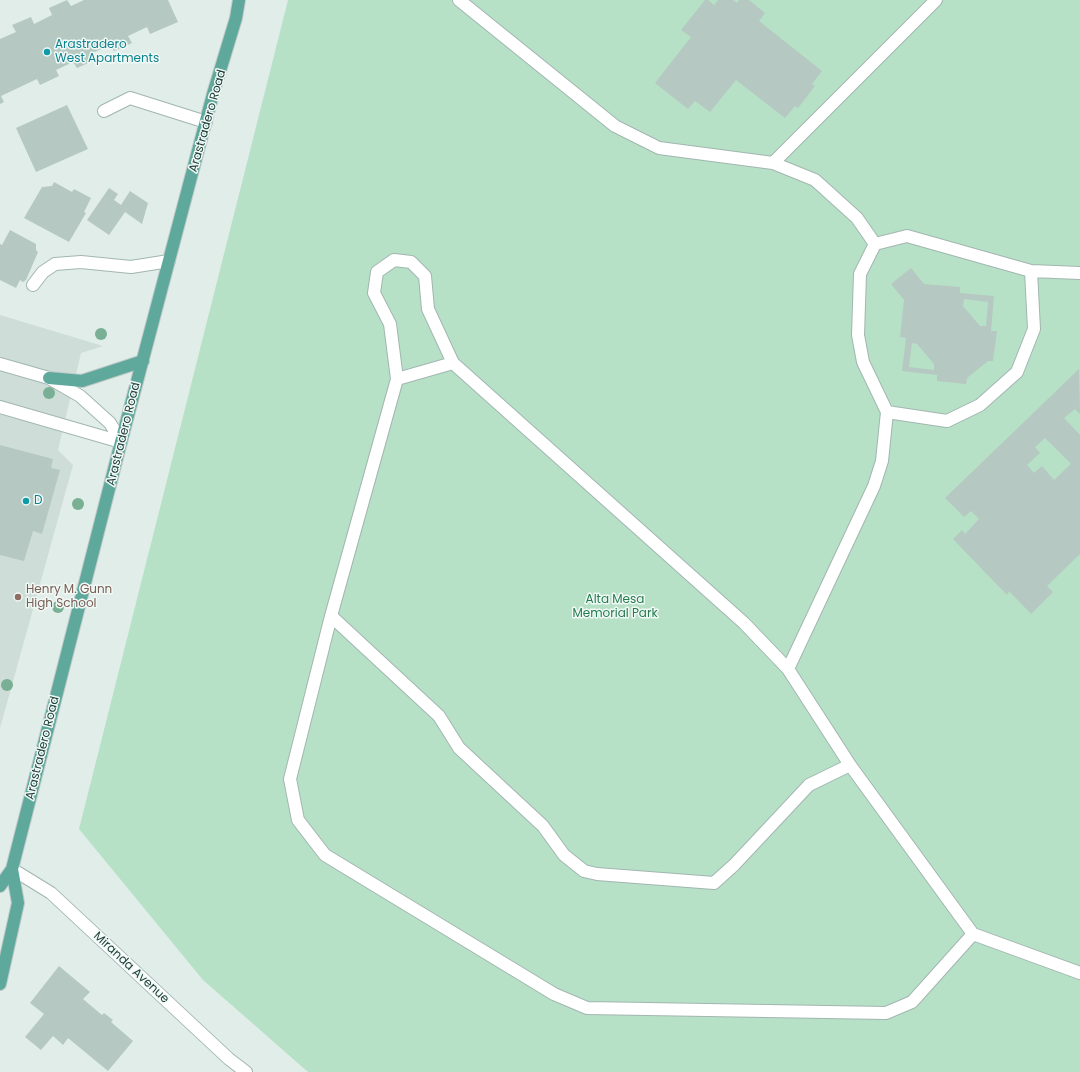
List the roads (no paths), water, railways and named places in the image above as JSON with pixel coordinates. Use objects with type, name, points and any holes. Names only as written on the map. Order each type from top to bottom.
[{"type":"main road","name":"Arastradero Road","points":[[0,886],[12,869],[121,442],[206,122],[230,41],[239,0]]},
{"type":"main road","points":[[48,378],[82,381],[143,361]]},
{"type":"main road","name":"Arastradero Road","points":[[0,984],[18,903],[12,869]]},
{"type":"street","points":[[459,0],[615,126],[658,148],[774,163],[815,180],[858,218],[875,244]]},
{"type":"street","points":[[774,163],[936,0]]},
{"type":"street","points":[[104,111],[130,98],[206,122]]},
{"type":"street","points":[[788,669],[874,486],[882,461],[887,412],[863,362],[858,335],[860,274],[875,244],[907,236],[1032,271],[1080,273]]},
{"type":"street","points":[[973,934],[912,1002],[886,1013],[587,1008],[554,994],[325,855],[298,820],[290,779],[331,616],[397,379],[390,324],[374,293],[377,272],[394,260],[411,262],[425,276],[428,309],[453,363],[744,623],[788,669],[850,765],[973,934],[1080,972]]},
{"type":"street","points":[[33,285],[43,272],[55,264],[81,262],[131,267],[169,261]]},
{"type":"street","points":[[887,412],[947,422],[980,405],[1017,372],[1034,329],[1032,271]]},
{"type":"street","points":[[397,379],[453,363]]},
{"type":"street","points":[[0,364],[48,378],[80,396],[93,406],[110,423],[121,442]]},
{"type":"street","points":[[0,407],[121,442]]},
{"type":"street","points":[[331,616],[440,716],[459,748],[543,826],[564,855],[584,871],[597,874],[714,883],[734,865],[809,785],[850,765]]},
{"type":"street","name":"Miranda Avenue","points":[[12,869],[50,893],[229,1059],[246,1072]]},
{"type":"place","name":"Arastradero West Apartments","points":[[47,52]]},
{"type":"place","name":"D","points":[[26,501]]},
{"type":"place","name":"Henry M. Gunn High School","points":[[18,597]]},
{"type":"park label","name":"Alta Mesa Memorial Park","points":[[615,607]]}]
